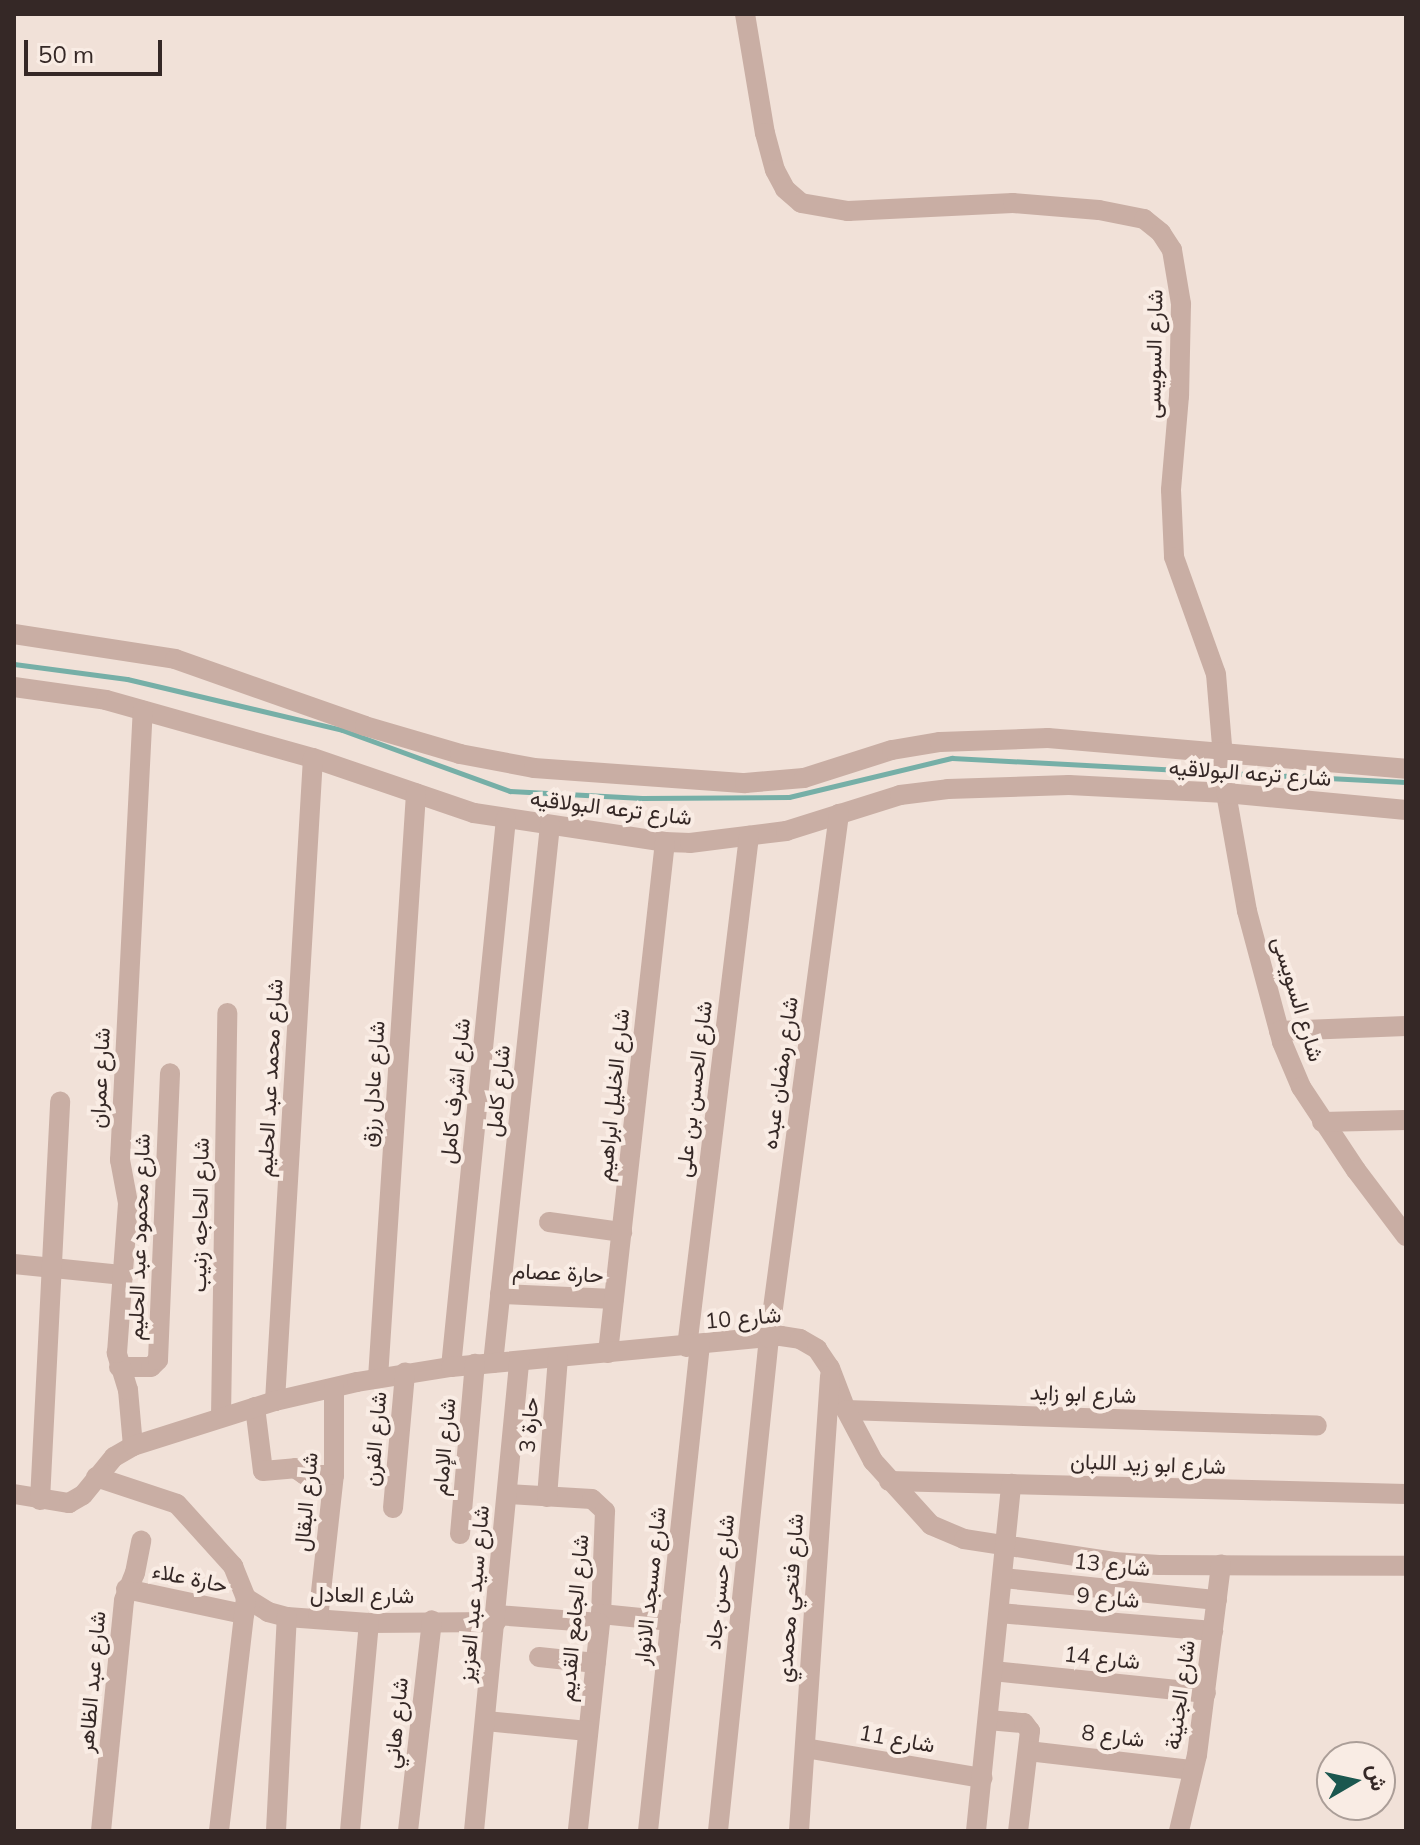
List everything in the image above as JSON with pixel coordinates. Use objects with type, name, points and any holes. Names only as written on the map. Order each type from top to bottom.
[{"type":"street","name":"شارع السويسى","points":[[745,14],[765,133],[775,170],[785,189],[801,203],[848,211],[1013,203],[1099,210],[1144,219],[1161,233],[1172,250],[1179,273],[1181,304],[1179,396],[1171,490],[1174,557],[1180,584],[1210,650],[1225,754],[1226,789],[1247,911],[1279,1031],[1301,1087],[1322,1122],[1403,1228]]},
{"type":"street","name":"شارع ترعه البولاقيه","points":[[14,634],[175,659],[365,726],[460,754],[534,768],[745,783],[804,778],[892,750],[987,738],[1048,738],[1406,769]]},
{"type":"street","name":"شارع ترعه البولاقيه","points":[[14,687],[106,700],[313,758],[506,819],[665,842],[690,843],[786,831],[900,795],[948,789],[1069,785],[1226,789],[1406,810]]},
{"type":"street","name":"شارع عمران","points":[[133,1446],[128,1390],[119,1367],[127,1192],[120,1160],[143,711]]},
{"type":"street","name":"شارع محمد عبد الحليم","points":[[313,758],[265,1404],[263,1471],[295,1468],[305,1475],[334,1475]]},
{"type":"street","name":"شارع عادل رزق","points":[[378,1378],[416,793]]},
{"type":"street","name":"شارع رمضان عبده","points":[[769,1338],[839,814]]},
{"type":"street","name":"شارع اشرف كامل","points":[[451,1367],[506,819]]},
{"type":"street","name":"شارع كامل","points":[[484,1363],[500,1294],[550,825]]},
{"type":"street","name":"شارع الحسن بن على","points":[[693,1347],[749,836]]},
{"type":"street","name":"شارع الخليل ابراهيم","points":[[608,1353],[665,842]]},
{"type":"street","name":"شارع الحاجه زنيب","points":[[221,1417],[227,1013]]},
{"type":"street","points":[[1279,1031],[1406,1026]]},
{"type":"street","name":"شارع محمود عبد الحليم","points":[[119,1367],[151,1367],[158,1360],[170,1073]]},
{"type":"street","points":[[40,1500],[60,1102]]},
{"type":"street","points":[[1322,1122],[1406,1120]]},
{"type":"street","points":[[549,1222],[622,1232]]},
{"type":"street","points":[[14,1264],[123,1275]]},
{"type":"street","name":"حارة عصام","points":[[500,1294],[614,1299]]},
{"type":"street","name":"شارع 10","points":[[14,1494],[69,1503],[83,1495],[114,1457],[133,1446],[265,1404],[378,1378],[484,1363],[769,1338],[800,1339],[817,1349],[830,1368],[846,1410],[873,1461],[889,1481],[931,1525],[964,1539],[1114,1562],[1406,1566]]},
{"type":"street","name":"شارع حسن جاد","points":[[718,1831],[769,1338]]},
{"type":"street","name":"شارع مسجد الانوار","points":[[648,1831],[671,1621],[693,1347]]},
{"type":"street","name":"حارة 3","points":[[547,1497],[558,1357]]},
{"type":"street","name":"شارع سيد عبد العزيز","points":[[474,1831],[519,1361]]},
{"type":"street","name":"شارع الإمام","points":[[460,1534],[484,1363]]},
{"type":"street","name":"شارع فتحي محمدي","points":[[799,1831],[830,1368]]},
{"type":"street","name":"شارع الفرن","points":[[393,1508],[405,1373]]},
{"type":"street","name":"شارع البقال","points":[[318,1619],[334,1475],[334,1388]]},
{"type":"street","name":"شارع ابو زايد","points":[[846,1410],[1317,1426]]},
{"type":"street","points":[[96,1477],[177,1504],[233,1566],[243,1599],[219,1831]]},
{"type":"street","name":"شارع ابو زيد اللبان","points":[[889,1481],[1406,1494]]},
{"type":"street","points":[[976,1831],[1011,1484]]},
{"type":"street","name":"شارع الجامع القديم","points":[[507,1494],[592,1499],[605,1511],[600,1619],[578,1831]]},
{"type":"street","name":"شارع عبد الظاهر","points":[[101,1831],[126,1589],[133,1577],[141,1541]]},
{"type":"street","name":"شارع الجنينة","points":[[1179,1831],[1206,1693],[1221,1565]]},
{"type":"street","name":"شارع 13","points":[[1003,1578],[1217,1600]]},
{"type":"street","name":"حارة علاء","points":[[126,1589],[243,1599]]},
{"type":"street","name":"شارع العادل","points":[[243,1599],[268,1612],[287,1617],[369,1623],[496,1618],[671,1621]]},
{"type":"street","name":"شارع 9","points":[[999,1613],[1213,1631]]},
{"type":"street","points":[[276,1831],[287,1617]]},
{"type":"street","name":"شارع هاني","points":[[408,1831],[432,1620]]},
{"type":"street","points":[[350,1831],[369,1623]]},
{"type":"street","points":[[539,1657],[596,1663]]},
{"type":"street","name":"شارع 14","points":[[993,1671],[1206,1693]]},
{"type":"street","points":[[988,1720],[1024,1723],[1030,1731],[1018,1831]]},
{"type":"street","points":[[486,1721],[588,1731]]},
{"type":"street","name":"شارع 11","points":[[805,1748],[982,1778]]},
{"type":"street","name":"شارع 8","points":[[1028,1751],[1193,1770]]},
{"type":"waterway","points":[[14,664],[127,679],[342,730],[510,791],[642,798],[789,797],[952,758],[1218,772]]},
{"type":"waterway","points":[[1228,773],[1406,782]]}]
